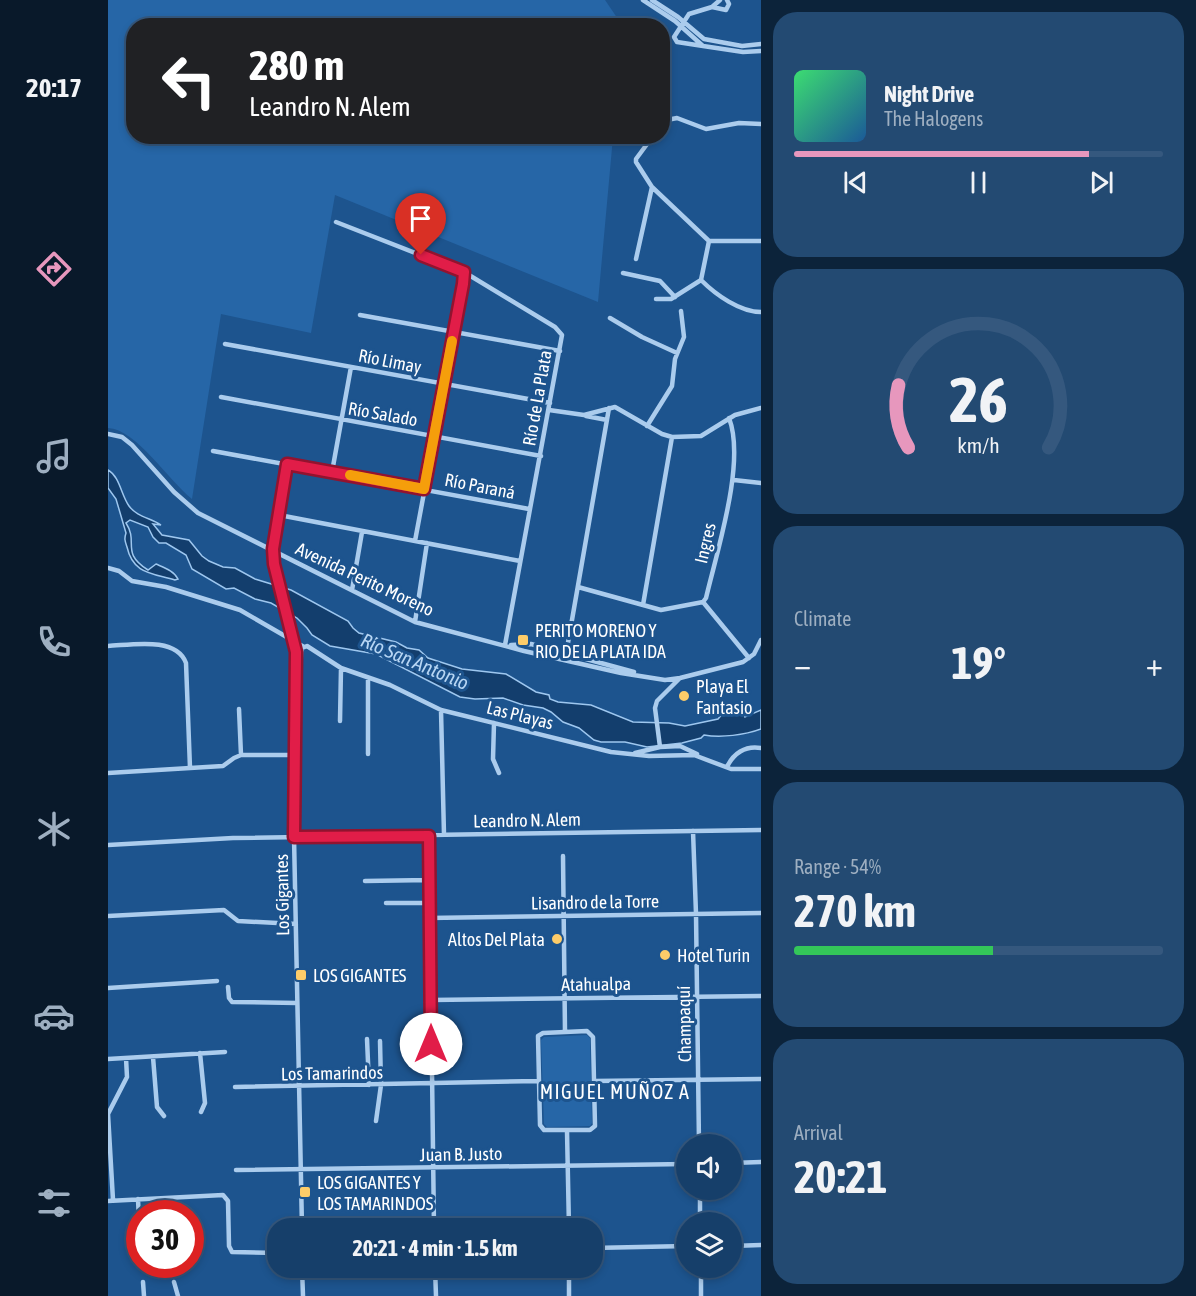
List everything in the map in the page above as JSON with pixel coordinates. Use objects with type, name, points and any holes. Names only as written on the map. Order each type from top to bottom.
[{"type":"street","points":[[643,0],[683,24],[703,46]]},
{"type":"street","points":[[652,0],[704,39],[742,46],[761,44]]},
{"type":"street","points":[[720,0],[712,7],[690,13],[675,34],[675,40],[743,52],[761,51]]},
{"type":"street","points":[[712,7],[726,10],[729,4],[727,0]]},
{"type":"street","points":[[670,121],[681,119],[705,129],[739,123],[761,124]]},
{"type":"street","points":[[647,144],[636,162],[652,187],[710,241],[761,241]]},
{"type":"street","points":[[636,259],[652,187]]},
{"type":"street","name":"Río de La Plata","points":[[336,222],[464,272],[559,330],[562,335],[506,645]]},
{"type":"street","points":[[656,299],[676,297],[701,280],[710,241]]},
{"type":"street","points":[[415,541],[464,272]]},
{"type":"street","points":[[623,273],[660,281],[676,297]]},
{"type":"street","points":[[701,280],[709,288],[746,310],[761,312]]},
{"type":"street","points":[[647,426],[671,390],[677,353],[684,337],[681,311]]},
{"type":"street","points":[[360,315],[560,351]]},
{"type":"street","points":[[610,318],[642,337],[677,353]]},
{"type":"street","name":"Río Limay","points":[[225,344],[550,403]]},
{"type":"street","points":[[332,472],[351,367]]},
{"type":"street","name":"Río Salado","points":[[220,397],[541,456]]},
{"type":"street","points":[[565,660],[609,408]]},
{"type":"street","points":[[584,415],[609,408],[619,409],[666,436],[701,436],[729,418],[761,408]]},
{"type":"street","points":[[549,411],[607,420]]},
{"type":"street","name":"Ingres","points":[[703,602],[706,598],[734,480],[733,429],[729,418]]},
{"type":"street","name":"Avenida Perito Moreno","points":[[108,434],[118,436],[132,445],[174,492],[198,513],[416,622],[565,660],[668,681],[739,663],[749,658]]},
{"type":"street","points":[[643,605],[672,437]]},
{"type":"street","name":"Río Paraná","points":[[213,451],[529,509]]},
{"type":"street","name":"Los Gigantes","points":[[287,464],[273,549],[274,564],[294,644],[296,670],[294,837],[302,1218]]},
{"type":"street","points":[[734,480],[761,483]]},
{"type":"street","points":[[279,515],[520,561]]},
{"type":"street","points":[[352,590],[362,532]]},
{"type":"street","points":[[416,622],[427,543]]},
{"type":"street","name":"Las Playas","points":[[108,568],[119,571],[132,581],[166,587],[240,610],[341,668],[398,688],[441,710],[611,752],[650,756],[690,754],[702,756]]},
{"type":"street","points":[[578,587],[665,610],[703,602],[749,658],[756,651],[761,640]]},
{"type":"street","name":"Avenida Perito Moreno","points":[[506,645],[531,644],[566,652],[642,676]]},
{"type":"street","points":[[108,646],[167,645],[180,653],[186,663],[190,768]]},
{"type":"street","points":[[295,700],[299,688],[300,652],[306,646]]},
{"type":"street","points":[[340,721],[341,668]]},
{"type":"street","points":[[368,678],[368,754]]},
{"type":"street","points":[[660,747],[657,701],[680,678]]},
{"type":"street","points":[[239,709],[241,755]]},
{"type":"street","points":[[441,710],[444,835]]},
{"type":"street","points":[[494,723],[493,759],[499,773]]},
{"type":"street","points":[[632,754],[660,747],[680,746],[727,767],[761,769]]},
{"type":"street","points":[[727,767],[737,753],[751,747],[761,748]]},
{"type":"street","points":[[108,774],[223,766],[241,755],[294,755]]},
{"type":"street","name":"Leandro N. Alem","points":[[108,845],[233,838],[761,830]]},
{"type":"street","name":"Champaquí","points":[[693,831],[699,1134]]},
{"type":"street","points":[[429,836],[434,1218]]},
{"type":"street","points":[[563,856],[565,1032]]},
{"type":"street","points":[[365,881],[429,880]]},
{"type":"street","points":[[386,903],[429,903]]},
{"type":"street","points":[[108,916],[224,910],[238,921],[296,924]]},
{"type":"street","name":"Lisandro de la Torre","points":[[429,918],[761,913]]},
{"type":"street","points":[[108,988],[217,981]]},
{"type":"street","points":[[228,987],[228,998],[232,1002],[297,1004]]},
{"type":"street","name":"Atahualpa","points":[[431,1000],[761,996]]},
{"type":"street","points":[[588,1031],[592,1035],[594,1081],[596,1124],[594,1128],[567,1131],[544,1130],[541,1127],[538,1081],[538,1036],[543,1033],[588,1031]]},
{"type":"street","points":[[367,1039],[369,1085]]},
{"type":"street","points":[[376,1121],[381,1085],[380,1041]]},
{"type":"street","points":[[108,1059],[225,1052]]},
{"type":"street","points":[[201,1053],[205,1103],[201,1112]]},
{"type":"street","points":[[153,1057],[157,1107],[164,1116]]},
{"type":"street","points":[[126,1058],[127,1077],[108,1114],[110,1200],[221,1194],[226,1196],[228,1201],[229,1246],[232,1252],[267,1253]]},
{"type":"street","points":[[594,1081],[761,1079]]},
{"type":"street","name":"Los Tamarindos","points":[[235,1087],[538,1081]]},
{"type":"street","points":[[567,1131],[569,1218]]},
{"type":"street","points":[[742,1163],[761,1162]]},
{"type":"street","name":"Juan B. Justo","points":[[236,1170],[676,1164]]},
{"type":"street","points":[[742,1246],[761,1245]]},
{"type":"street","points":[[603,1248],[676,1246]]},
{"type":"street","points":[[302,1278],[303,1296]]},
{"type":"street","points":[[435,1278],[436,1296]]},
{"type":"street","points":[[569,1278],[569,1296]]},
{"type":"street","points":[[701,1278],[701,1296]]},
{"type":"street","points":[[143,1282],[144,1296]]},
{"type":"street","points":[[174,1282],[178,1296]]},
{"type":"shaded area","points":[[108,0],[605,0],[617,18],[126,18],[126,144],[612,144],[598,302],[335,195],[311,333],[221,314],[192,499],[141,446],[119,431],[108,428]]},
{"type":"shaded area","points":[[587,1035],[590,1038],[592,1123],[590,1126],[547,1127],[544,1124],[541,1040],[544,1037]]},
{"type":"water","name":"Río San Antonio","points":[[108,470],[118,482],[129,506],[136,513],[161,525],[153,524],[162,535],[189,540],[209,561],[223,567],[235,568],[255,579],[291,590],[348,621],[359,633],[419,650],[428,658],[462,669],[506,674],[536,692],[549,695],[550,699],[558,702],[591,705],[633,722],[685,726],[718,719],[724,712],[744,709],[745,717],[761,710],[761,729],[733,735],[704,735],[682,743],[647,747],[625,742],[601,742],[594,740],[579,728],[563,722],[543,708],[523,705],[503,698],[460,697],[376,654],[330,646],[312,635],[297,618],[271,603],[255,599],[234,588],[226,589],[192,569],[186,555],[166,543],[159,543],[148,527],[130,520],[126,523],[130,530],[132,552],[135,558],[148,570],[156,564],[172,572],[178,579],[151,574],[139,567],[130,556],[116,499],[108,488]]},
{"type":"slow traffic","points":[[350,475],[424,489],[452,341]]},
{"type":"place","name":"PERITO MORENO Y RIO DE LA PLATA IDA","points":[[523,640]]},
{"type":"place","name":"Playa El Fantasio","points":[[684,696]]},
{"type":"place","name":"Altos Del Plata","points":[[557,939]]},
{"type":"place","name":"Hotel Turin","points":[[665,955]]},
{"type":"place","name":"LOS GIGANTES","points":[[301,975]]},
{"type":"place","name":"LOS GIGANTES Y LOS TAMARINDOS","points":[[305,1192]]},
{"type":"district","name":"MIGUEL MUÑOZ A","points":[[615,1091]]},
{"type":"route","points":[[421,255],[464,272],[424,489],[287,464],[273,549],[274,564],[296,652],[294,837],[429,836],[431,1044]]}]
